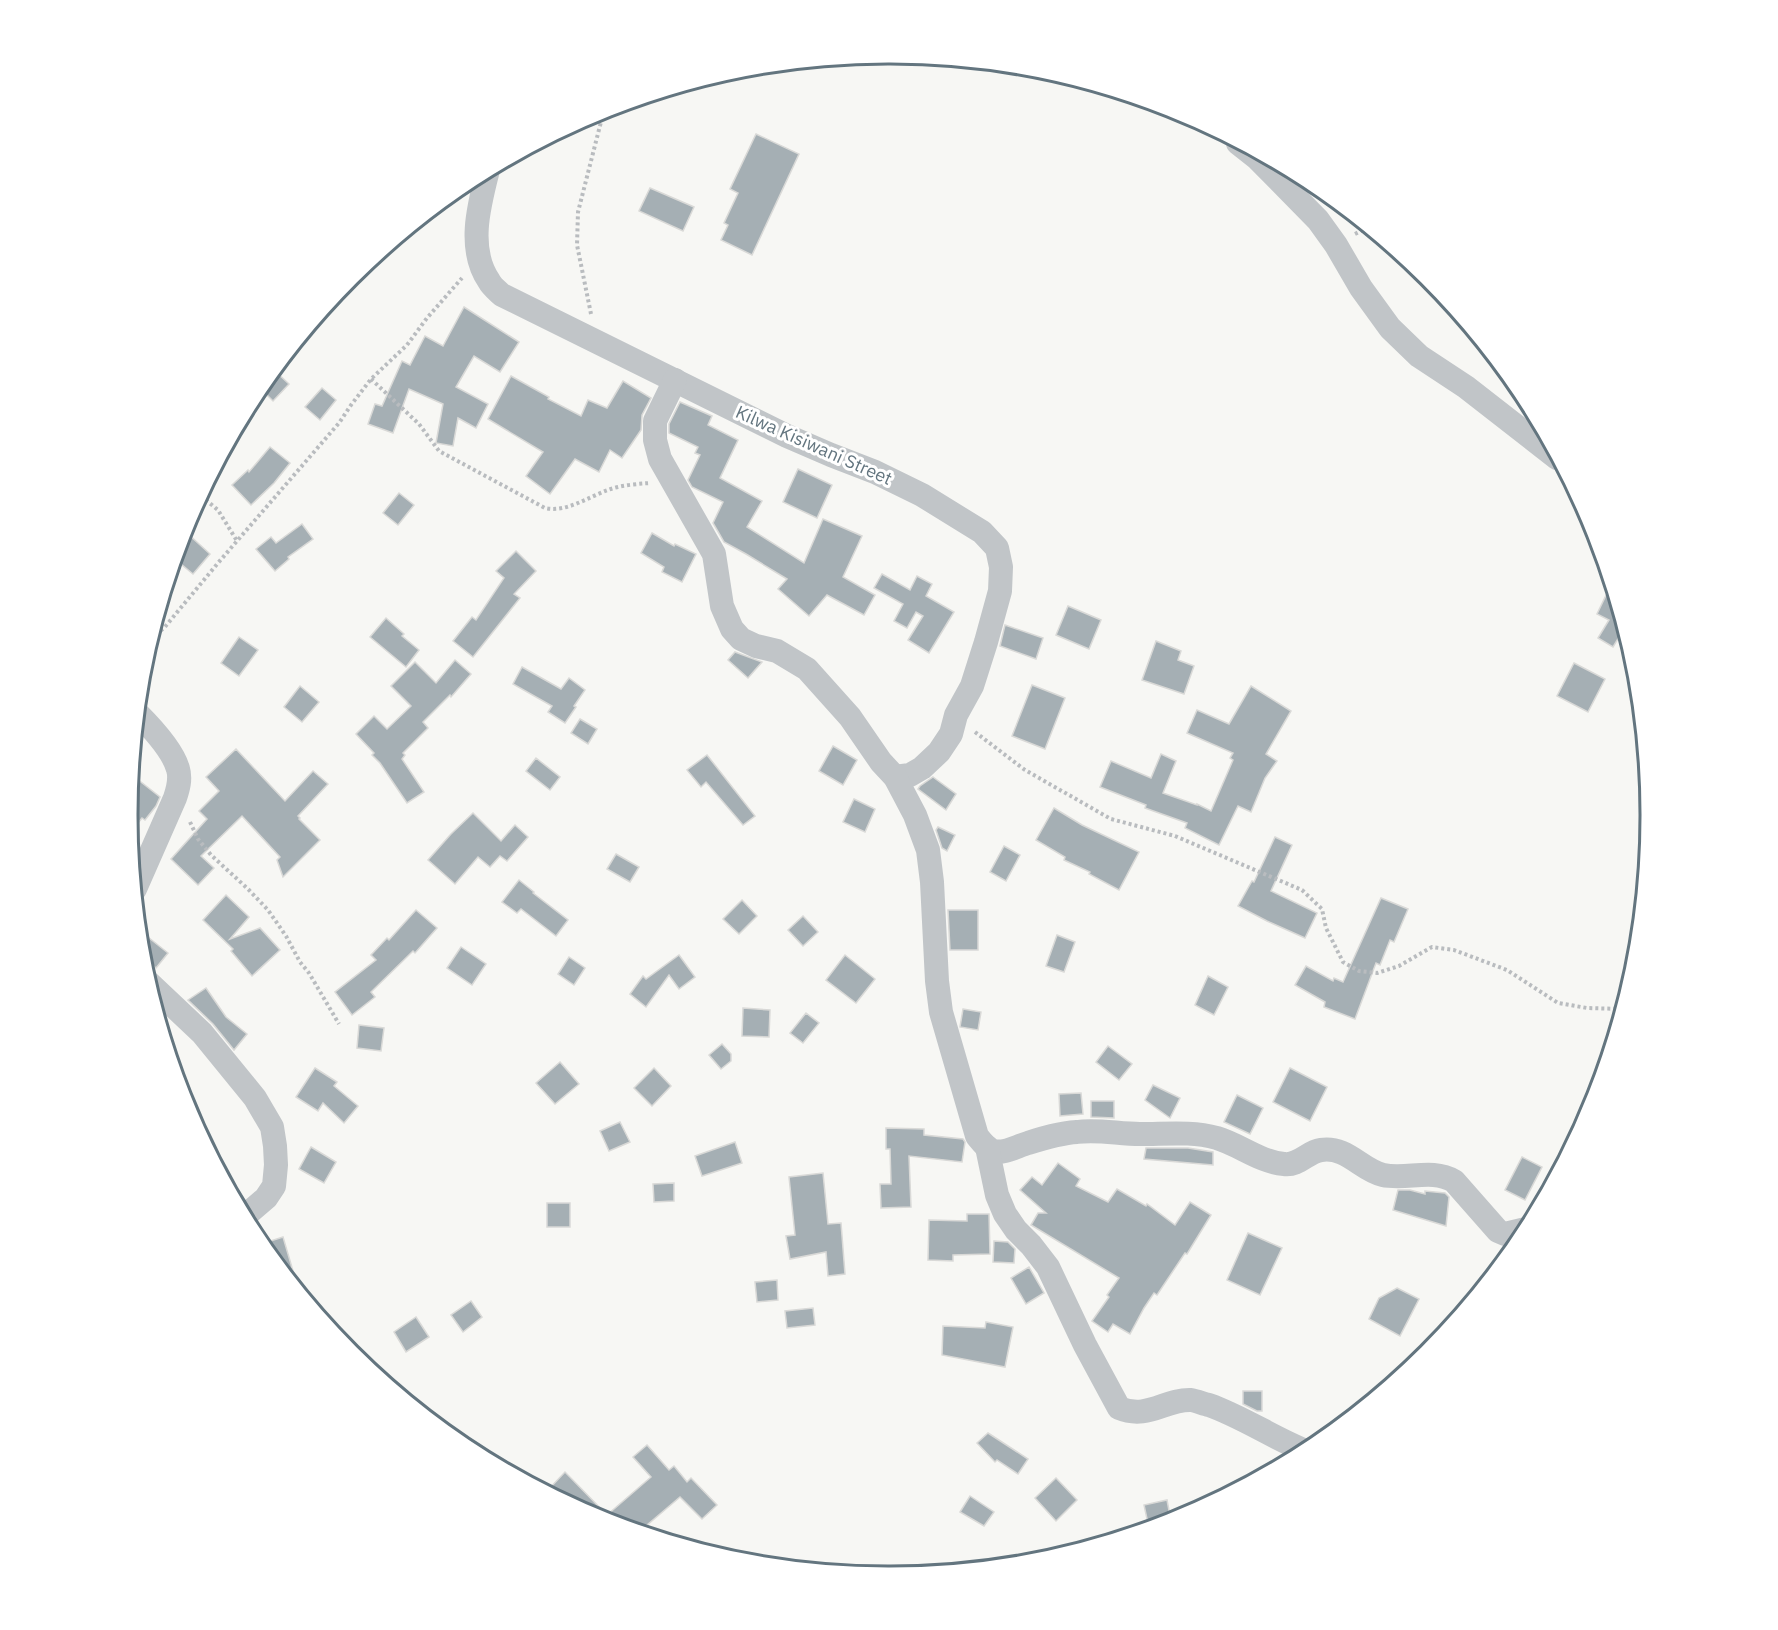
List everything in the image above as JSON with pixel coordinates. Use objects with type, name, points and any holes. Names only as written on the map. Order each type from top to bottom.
[{"type":"street","points":[[1264,165],[1318,220],[1389,328],[1419,356],[1466,387],[1543,447]]},
{"type":"street","name":"Kilwa Kisiwani Street","points":[[486,183],[476,231],[479,262],[489,282],[502,295],[787,436],[875,472],[922,495],[982,532],[997,548],[1001,567],[1000,591],[972,686],[956,715],[951,734],[939,752],[922,768],[910,775],[895,777]]},
{"type":"street","points":[[675,380],[655,421],[655,440],[660,459],[714,554],[722,606],[732,629],[741,639],[756,646],[777,651],[807,669],[850,717],[881,762],[895,777],[915,815],[928,850],[941,1012],[977,1136],[987,1147],[1002,1152],[1027,1143],[1079,1131],[1141,1134],[1173,1132],[1219,1139],[1266,1160],[1282,1164],[1293,1165],[1321,1150],[1344,1152],[1377,1173],[1385,1175],[1425,1174],[1449,1178],[1498,1231],[1505,1234],[1513,1232]]},
{"type":"street","points":[[141,875],[179,784],[178,770],[173,758],[145,721]]},
{"type":"street","points":[[161,995],[202,1033],[255,1098],[272,1127],[276,1166],[274,1186],[266,1198],[251,1210]]},
{"type":"street","points":[[987,1147],[997,1195],[1005,1214],[1048,1267],[1085,1345],[1119,1408],[1148,1412],[1192,1400],[1224,1410],[1295,1446]]},
{"type":"path","points":[[597,341],[577,245],[578,212],[601,123]]},
{"type":"path","points":[[162,629],[339,423],[371,379],[407,345],[427,318],[468,272]]},
{"type":"path","points":[[371,379],[419,424],[439,451],[545,508],[553,510],[567,507],[610,489],[643,484],[674,483]]},
{"type":"path","points":[[208,502],[218,510],[237,541]]},
{"type":"path","points":[[956,715],[985,741],[1025,770],[1111,819],[1175,836],[1302,890],[1322,909],[1326,928],[1343,962],[1359,971],[1377,973],[1399,966],[1432,947],[1454,950],[1507,970],[1558,1003],[1587,1008],[1614,1009]]},
{"type":"path","points":[[179,784],[186,811],[198,839],[268,910],[339,1024]]},
{"type":"building","points":[[756,134],[799,154],[752,255],[721,240],[728,225],[724,223],[738,193],[730,189]]},
{"type":"building","points":[[650,188],[694,207],[683,231],[639,211]]},
{"type":"building","points":[[464,307],[519,342],[500,372],[474,356],[456,387],[488,404],[476,428],[458,418],[453,446],[436,443],[443,404],[409,389],[393,433],[368,424],[375,404],[382,406],[402,361],[410,365],[425,336],[443,346]]},
{"type":"building","points":[[281,376],[289,384],[273,401],[267,395]]},
{"type":"building","points":[[511,376],[581,416],[588,400],[607,408],[623,381],[651,398],[642,415],[641,430],[622,458],[610,450],[599,472],[575,459],[550,494],[526,476],[543,452],[488,419]]},
{"type":"building","points":[[322,388],[336,400],[320,420],[305,407]]},
{"type":"building","points":[[680,402],[712,416],[708,425],[738,440],[720,478],[762,501],[747,527],[804,563],[823,519],[862,536],[843,577],[875,595],[864,615],[827,595],[809,616],[778,589],[787,579],[724,542],[713,523],[723,502],[692,487],[688,480],[700,455],[695,453],[698,447],[669,433],[669,424]]},
{"type":"building","points":[[270,447],[290,463],[274,483],[251,505],[232,485],[248,470],[249,472]]},
{"type":"building","points":[[798,469],[832,485],[817,518],[783,502]]},
{"type":"building","points":[[399,493],[414,505],[398,525],[383,513]]},
{"type":"building","points":[[302,524],[313,539],[288,557],[289,559],[275,571],[256,549],[271,537],[276,543]]},
{"type":"building","points":[[652,533],[674,546],[675,544],[696,554],[682,582],[662,572],[664,567],[641,553]]},
{"type":"building","points":[[192,538],[210,554],[193,574],[182,565]]},
{"type":"building","points":[[516,551],[536,571],[514,594],[520,598],[473,657],[453,641],[472,617],[476,620],[504,578],[496,571]]},
{"type":"building","points":[[882,574],[910,590],[917,576],[932,584],[926,596],[954,612],[929,653],[908,640],[923,616],[916,612],[907,628],[894,621],[903,604],[874,588]]},
{"type":"building","points":[[1606,595],[1618,639],[1613,647],[1598,638],[1609,620],[1597,614]]},
{"type":"building","points":[[1068,606],[1101,620],[1089,649],[1056,635]]},
{"type":"building","points":[[386,618],[419,650],[406,667],[370,637]]},
{"type":"building","points":[[1005,625],[1043,638],[1036,659],[1000,646]]},
{"type":"building","points":[[239,637],[258,650],[239,676],[221,663]]},
{"type":"building","points":[[1156,641],[1181,651],[1178,660],[1194,666],[1184,694],[1142,680]]},
{"type":"building","points":[[735,652],[762,662],[748,678],[728,660]]},
{"type":"building","points":[[455,660],[471,674],[451,697],[450,695],[423,722],[428,728],[403,753],[405,755],[402,759],[424,792],[407,803],[372,755],[374,753],[356,734],[374,716],[387,729],[411,706],[391,686],[415,662],[436,683]]},
{"type":"building","points":[[1574,663],[1605,679],[1588,712],[1557,696]]},
{"type":"building","points":[[522,667],[561,689],[569,678],[585,690],[565,723],[548,712],[552,706],[513,684]]},
{"type":"building","points":[[1032,685],[1065,698],[1045,749],[1012,736]]},
{"type":"building","points":[[300,686],[319,702],[302,722],[284,707]]},
{"type":"building","points":[[1251,686],[1291,711],[1266,754],[1277,761],[1265,778],[1251,812],[1238,806],[1219,845],[1185,828],[1187,823],[1145,808],[1146,805],[1100,787],[1111,761],[1151,778],[1161,754],[1176,761],[1163,793],[1211,811],[1233,760],[1230,758],[1233,753],[1187,733],[1197,710],[1229,724]]},
{"type":"building","points":[[580,719],[597,729],[588,744],[571,733]]},
{"type":"building","points":[[833,746],[857,760],[843,785],[819,771]]},
{"type":"building","points":[[236,749],[285,801],[313,771],[328,784],[298,816],[320,840],[283,877],[277,860],[280,857],[242,816],[201,856],[214,868],[198,885],[171,859],[207,819],[199,811],[219,791],[206,777]]},
{"type":"building","points":[[707,755],[755,816],[743,825],[706,782],[701,787],[687,770]]},
{"type":"building","points":[[536,758],[560,777],[550,790],[526,771]]},
{"type":"building","points":[[933,777],[956,794],[946,810],[918,789]]},
{"type":"building","points":[[139,781],[160,797],[145,820],[142,818],[138,823]]},
{"type":"building","points":[[854,799],[875,809],[865,832],[843,822]]},
{"type":"building","points":[[1054,808],[1082,825],[1139,852],[1119,890],[1089,874],[1090,872],[1064,860],[1065,857],[1036,840]]},
{"type":"building","points":[[473,813],[501,841],[515,825],[528,837],[507,861],[500,856],[490,867],[478,857],[455,884],[428,860]]},
{"type":"building","points":[[938,827],[955,835],[947,851],[942,848],[936,830]]},
{"type":"building","points":[[1275,837],[1292,845],[1271,891],[1317,913],[1305,938],[1238,906],[1252,881],[1254,882]]},
{"type":"building","points":[[1004,846],[1020,855],[1006,881],[990,872]]},
{"type":"building","points":[[616,854],[639,867],[630,882],[607,869]]},
{"type":"building","points":[[519,880],[568,920],[556,936],[521,909],[517,913],[502,902]]},
{"type":"building","points":[[226,895],[249,917],[230,939],[260,928],[280,950],[252,976],[231,951],[233,949],[203,920]]},
{"type":"building","points":[[1381,898],[1408,909],[1394,942],[1390,940],[1380,965],[1376,963],[1355,1019],[1324,1007],[1325,1002],[1295,985],[1306,966],[1333,981],[1334,978],[1343,982]]},
{"type":"building","points":[[742,900],[757,916],[739,934],[723,919]]},
{"type":"building","points":[[416,910],[437,928],[415,953],[413,951],[371,992],[375,997],[352,1015],[335,992],[376,960],[371,955],[387,938],[389,940]]},
{"type":"building","points":[[948,910],[978,910],[978,950],[950,950]]},
{"type":"building","points":[[803,916],[818,932],[803,946],[788,930]]},
{"type":"building","points":[[1057,935],[1075,942],[1064,972],[1046,966]]},
{"type":"building","points":[[149,938],[168,953],[156,968],[153,961]]},
{"type":"building","points":[[461,947],[486,964],[472,985],[447,968]]},
{"type":"building","points":[[679,955],[695,977],[679,989],[669,975],[646,1007],[630,994],[643,976],[646,979]]},
{"type":"building","points":[[845,955],[875,979],[856,1003],[826,980]]},
{"type":"building","points":[[569,957],[585,968],[574,985],[558,974]]},
{"type":"building","points":[[1208,976],[1228,987],[1214,1015],[1195,1005]]},
{"type":"building","points":[[206,988],[226,1017],[247,1034],[234,1050],[213,1024],[188,1000]]},
{"type":"building","points":[[743,1008],[770,1010],[769,1037],[742,1036]]},
{"type":"building","points":[[963,1009],[981,1012],[978,1030],[960,1027]]},
{"type":"building","points":[[806,1013],[819,1023],[803,1043],[790,1033]]},
{"type":"building","points":[[359,1025],[384,1028],[381,1051],[357,1048]]},
{"type":"building","points":[[722,1044],[731,1054],[731,1061],[721,1069],[709,1055]]},
{"type":"building","points":[[1108,1046],[1132,1064],[1119,1080],[1096,1062]]},
{"type":"building","points":[[560,1062],[579,1084],[555,1104],[536,1083]]},
{"type":"building","points":[[315,1068],[337,1082],[334,1086],[358,1106],[344,1123],[323,1103],[318,1111],[296,1097]]},
{"type":"building","points":[[654,1068],[671,1086],[652,1106],[634,1088]]},
{"type":"building","points":[[1290,1068],[1327,1087],[1310,1121],[1273,1102]]},
{"type":"building","points":[[1153,1085],[1180,1098],[1170,1118],[1145,1100]]},
{"type":"building","points":[[1081,1093],[1083,1114],[1060,1116],[1059,1094]]},
{"type":"building","points":[[1237,1095],[1263,1108],[1250,1134],[1224,1122]]},
{"type":"building","points":[[1091,1101],[1114,1101],[1114,1118],[1091,1117]]},
{"type":"building","points":[[620,1122],[630,1142],[609,1151],[600,1131]]},
{"type":"building","points":[[886,1128],[924,1129],[924,1135],[963,1139],[965,1142],[962,1162],[909,1156],[911,1207],[881,1208],[880,1184],[891,1184],[890,1149],[886,1149]]},
{"type":"building","points":[[735,1142],[742,1163],[702,1176],[695,1156]]},
{"type":"building","points":[[311,1147],[336,1162],[324,1183],[299,1169]]},
{"type":"building","points":[[1146,1148],[1188,1148],[1213,1152],[1213,1165],[1144,1159]]},
{"type":"building","points":[[1522,1157],[1542,1167],[1525,1200],[1505,1190]]},
{"type":"building","points":[[1058,1163],[1080,1179],[1076,1186],[1108,1202],[1117,1189],[1146,1206],[1147,1204],[1175,1225],[1190,1202],[1211,1215],[1187,1254],[1185,1253],[1157,1295],[1154,1293],[1130,1334],[1113,1324],[1108,1332],[1092,1321],[1119,1278],[1031,1225],[1038,1213],[1046,1213],[1020,1190],[1032,1177],[1042,1185]]},
{"type":"building","points":[[823,1173],[828,1224],[841,1223],[845,1274],[828,1276],[826,1252],[790,1259],[786,1236],[795,1235],[789,1177]]},
{"type":"building","points":[[674,1183],[674,1201],[654,1202],[653,1184]]},
{"type":"building","points":[[1398,1190],[1425,1194],[1425,1191],[1445,1193],[1449,1197],[1446,1226],[1393,1210]]},
{"type":"building","points":[[547,1203],[570,1203],[570,1227],[547,1227]]},
{"type":"building","points":[[967,1214],[989,1214],[990,1254],[953,1255],[953,1261],[928,1260],[929,1220],[967,1221]]},
{"type":"building","points":[[1248,1233],[1282,1248],[1260,1295],[1227,1280]]},
{"type":"building","points":[[283,1237],[293,1270],[271,1241]]},
{"type":"building","points":[[994,1241],[1008,1242],[1015,1249],[1014,1263],[993,1262]]},
{"type":"building","points":[[1029,1267],[1044,1293],[1026,1304],[1011,1278]]},
{"type":"building","points":[[777,1280],[778,1300],[757,1302],[755,1282]]},
{"type":"building","points":[[1397,1288],[1419,1299],[1400,1336],[1369,1319],[1379,1298]]},
{"type":"building","points":[[471,1301],[482,1317],[463,1332],[451,1315]]},
{"type":"building","points":[[813,1308],[815,1325],[787,1328],[785,1311]]},
{"type":"building","points":[[416,1317],[429,1337],[406,1352],[394,1332]]},
{"type":"building","points":[[986,1322],[1013,1327],[1005,1367],[942,1355],[943,1326],[985,1328]]},
{"type":"building","points":[[1243,1391],[1262,1391],[1262,1411],[1243,1404]]},
{"type":"building","points":[[988,1433],[1028,1459],[1018,1474],[997,1460],[995,1462],[977,1443]]},
{"type":"building","points":[[647,1445],[669,1470],[674,1466],[687,1482],[691,1478],[717,1505],[702,1519],[680,1497],[647,1525],[611,1512],[651,1477],[633,1457]]},
{"type":"building","points":[[565,1472],[599,1507],[552,1485]]},
{"type":"building","points":[[1056,1478],[1077,1500],[1056,1521],[1035,1498]]},
{"type":"building","points":[[970,1496],[994,1512],[984,1526],[960,1512]]},
{"type":"building","points":[[1167,1500],[1169,1511],[1147,1519],[1144,1505]]}]
